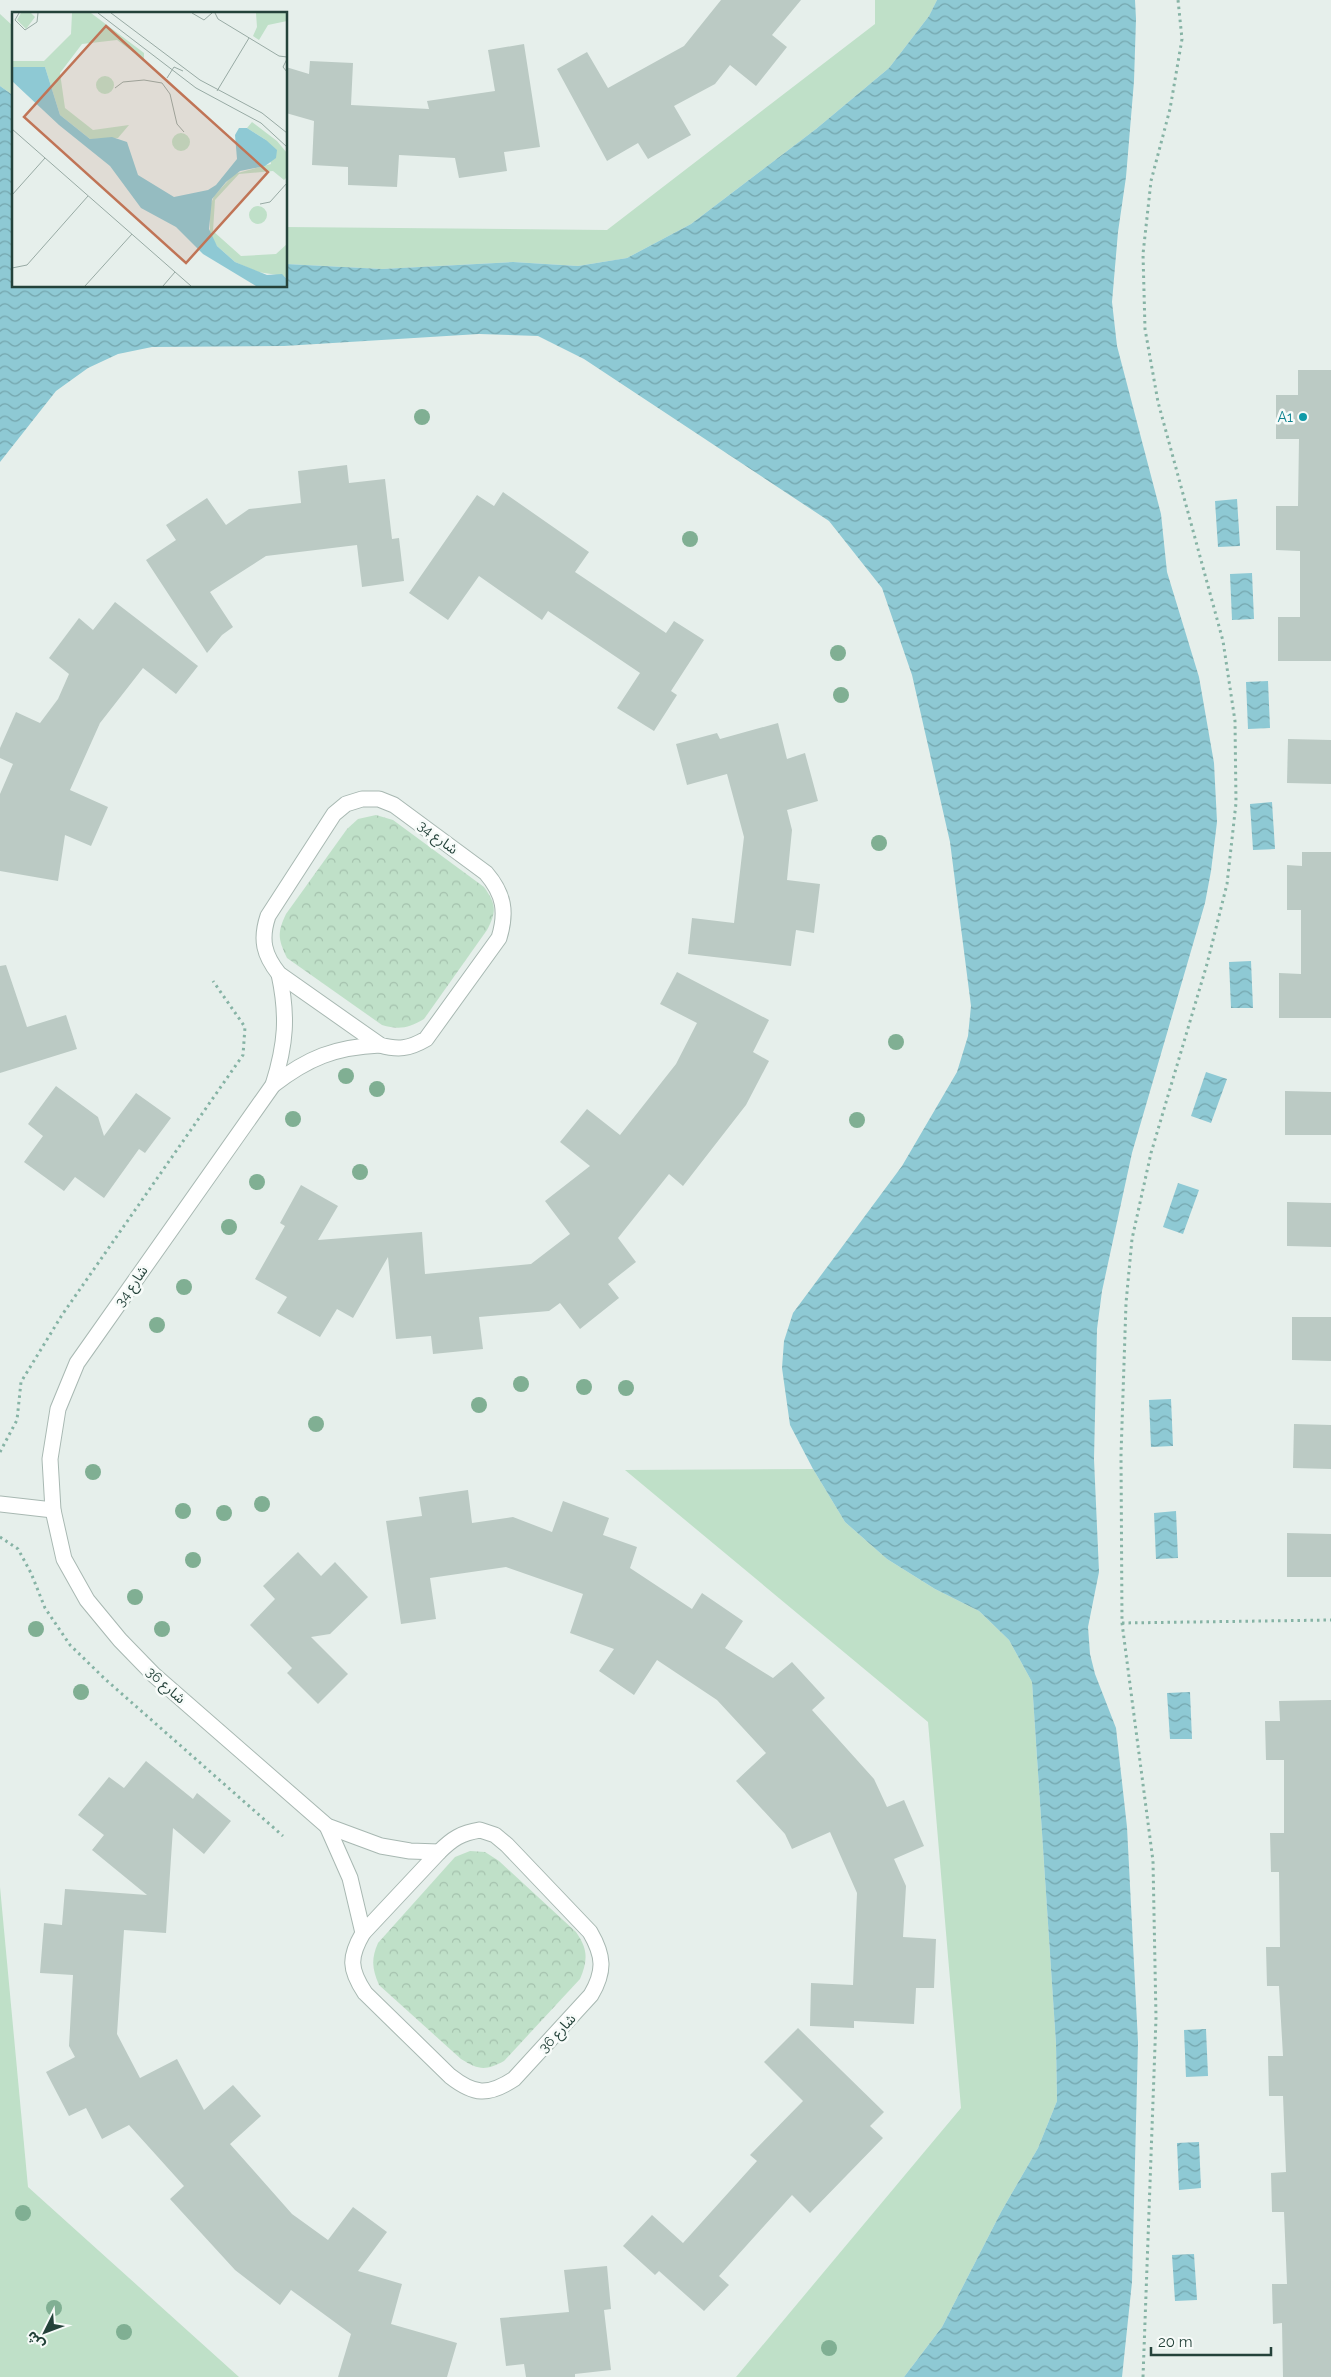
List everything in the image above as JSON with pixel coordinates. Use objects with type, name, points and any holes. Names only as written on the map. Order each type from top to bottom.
[{"type":"street","name":"شارع 34","points":[[362,798],[379,799],[394,804],[486,873],[498,887],[504,903],[505,921],[499,938],[426,1040],[411,1047],[396,1050],[380,1045],[279,974],[269,962],[264,948],[263,931],[268,916],[334,814],[346,804],[362,798]]},
{"type":"street","name":"شارع 34","points":[[53,1510],[50,1459],[54,1434],[58,1410],[77,1363],[273,1084],[282,1058],[286,1030],[285,1002],[279,974]]},
{"type":"street","name":"شارع 34","points":[[273,1084],[296,1067],[322,1054],[351,1047],[380,1045]]},
{"type":"street","points":[[0,1504],[53,1510]]},
{"type":"street","name":"شارع 36","points":[[53,1510],[64,1558],[87,1600],[120,1640],[154,1675],[327,1826],[381,1846],[410,1851],[439,1852]]},
{"type":"street","name":"شارع 36","points":[[327,1826],[350,1878],[363,1933]]},
{"type":"street","name":"شارع 36","points":[[480,1830],[495,1835],[590,1932],[599,1947],[602,1964],[600,1980],[591,1995],[514,2079],[499,2089],[481,2092],[464,2087],[442,2069],[365,1993],[356,1979],[352,1963],[355,1947],[363,1933],[451,1839],[464,1832],[480,1830]]},
{"type":"path","points":[[1142,2377],[1156,2018],[1153,1861],[1122,1623],[1122,1436],[1126,1303],[1132,1239],[1151,1152],[1207,964],[1227,884],[1236,803],[1235,721],[1223,641],[1158,402],[1146,329],[1143,254],[1151,181],[1170,109],[1182,39],[1178,0]]},
{"type":"path","points":[[0,1452],[18,1420],[21,1382],[62,1315],[243,1055],[245,1027],[213,981]]},
{"type":"path","points":[[1122,1623],[1331,1620]]},
{"type":"green space","points":[[875,0],[937,0],[929,16],[889,68],[816,129],[691,224],[627,258],[578,266],[513,262],[382,269],[288,264],[288,227],[607,230],[875,24]]},
{"type":"green space","points":[[0,14],[12,25],[12,95],[0,86]]},
{"type":"green space","points":[[376,815],[393,820],[484,887],[491,898],[494,908],[494,913],[487,930],[424,1019],[404,1027],[382,1025],[287,958],[280,941],[281,926],[286,914],[347,829],[358,819]]},
{"type":"green space","points":[[813,1469],[845,1522],[887,1559],[935,1589],[979,1611],[1009,1640],[1032,1682],[1056,2044],[1057,2101],[1038,2148],[1001,2212],[942,2327],[904,2377],[736,2377],[961,2108],[928,1722],[625,1470]]},
{"type":"green space","points":[[470,1851],[485,1852],[499,1861],[576,1932],[583,1944],[586,1955],[580,1979],[504,2061],[487,2068],[478,2067],[461,2059],[379,1985],[373,1964],[378,1943],[455,1857]]},
{"type":"green space","points":[[0,1887],[28,2187],[239,2377],[0,2377]]},
{"type":"water","points":[[937,0],[1135,0],[1134,81],[1126,177],[1118,232],[1112,302],[1117,346],[1161,514],[1167,572],[1199,677],[1214,763],[1217,822],[1205,903],[1132,1153],[1102,1291],[1097,1329],[1094,1459],[1099,1572],[1088,1627],[1090,1654],[1095,1674],[1116,1728],[1127,1827],[1138,2042],[1132,2282],[1122,2377],[904,2377],[942,2327],[1001,2212],[1038,2148],[1057,2101],[1056,2044],[1032,1682],[1009,1640],[979,1611],[935,1589],[887,1559],[845,1522],[813,1469],[790,1425],[782,1368],[784,1341],[793,1313],[902,1166],[957,1072],[968,1036],[971,1006],[950,842],[912,675],[882,588],[829,521],[584,359],[538,336],[479,334],[284,346],[152,347],[118,354],[88,368],[56,391],[0,462],[0,86],[12,95],[12,288],[288,288],[288,264],[382,269],[513,262],[578,266],[627,258],[691,224],[816,129],[889,68],[929,16]]},
{"type":"water","points":[[1237,499],[1240,546],[1218,547],[1215,501]]},
{"type":"water","points":[[1252,573],[1254,619],[1232,620],[1230,574]]},
{"type":"water","points":[[1268,681],[1270,728],[1248,729],[1246,682]]},
{"type":"water","points":[[1272,802],[1275,849],[1253,850],[1250,804]]},
{"type":"water","points":[[1251,961],[1253,1008],[1231,1008],[1229,962]]},
{"type":"water","points":[[1206,1072],[1227,1079],[1211,1123],[1191,1116]]},
{"type":"water","points":[[1178,1183],[1199,1190],[1183,1234],[1163,1227]]},
{"type":"water","points":[[1171,1399],[1173,1446],[1151,1447],[1149,1400]]},
{"type":"water","points":[[1176,1511],[1178,1558],[1156,1559],[1154,1513]]},
{"type":"water","points":[[1190,1692],[1192,1739],[1170,1739],[1167,1693]]},
{"type":"water","points":[[1206,2029],[1208,2076],[1186,2077],[1184,2030]]},
{"type":"water","points":[[1199,2142],[1201,2188],[1179,2190],[1177,2143]]},
{"type":"water","points":[[1194,2254],[1197,2300],[1175,2301],[1172,2255]]},
{"type":"building","points":[[721,0],[801,0],[772,35],[787,47],[756,86],[730,65],[715,84],[674,106],[691,135],[648,159],[638,143],[607,161],[557,69],[587,52],[608,88],[684,46]]},
{"type":"building","points":[[524,44],[540,147],[504,152],[507,171],[459,178],[455,158],[399,155],[397,187],[348,185],[348,167],[312,165],[314,121],[288,114],[288,68],[309,74],[310,61],[353,63],[351,105],[429,109],[427,101],[495,91],[488,50]]},
{"type":"building","points":[[1298,370],[1331,370],[1331,661],[1278,661],[1278,617],[1300,617],[1300,551],[1276,550],[1276,506],[1298,506],[1299,439],[1276,439],[1276,395],[1298,395]]},
{"type":"building","points":[[347,465],[349,483],[385,479],[392,539],[399,538],[404,581],[362,587],[357,545],[266,556],[210,592],[233,627],[222,635],[207,653],[146,560],[176,540],[166,525],[207,498],[226,525],[249,509],[301,503],[298,471]]},
{"type":"building","points":[[503,492],[589,552],[575,572],[666,633],[674,621],[704,640],[671,691],[677,695],[654,731],[617,708],[640,673],[548,611],[542,620],[479,576],[448,620],[409,593],[477,495],[494,506]]},
{"type":"building","points":[[115,602],[198,666],[176,694],[143,668],[100,723],[70,790],[108,807],[91,846],[65,835],[58,881],[0,871],[0,794],[13,764],[0,758],[0,748],[16,712],[40,723],[58,699],[69,674],[49,658],[79,618],[93,630]]},
{"type":"building","points":[[778,723],[787,759],[805,753],[818,801],[787,810],[792,830],[787,880],[820,884],[814,933],[796,930],[791,966],[688,954],[692,918],[734,923],[744,837],[727,774],[687,785],[676,744],[717,733],[720,739]]},
{"type":"building","points":[[1288,739],[1331,740],[1331,784],[1287,783]]},
{"type":"building","points":[[1302,852],[1331,852],[1331,1018],[1279,1018],[1279,973],[1301,974],[1301,910],[1287,910],[1287,865],[1302,866]]},
{"type":"building","points":[[6,965],[27,1027],[66,1015],[77,1049],[0,1073],[0,966]]},
{"type":"building","points":[[677,972],[769,1020],[753,1052],[769,1061],[746,1105],[683,1186],[669,1174],[618,1238],[636,1262],[608,1284],[619,1298],[580,1329],[560,1303],[549,1311],[479,1317],[483,1349],[433,1354],[431,1336],[396,1339],[388,1257],[353,1318],[337,1309],[320,1337],[277,1313],[287,1297],[255,1279],[285,1226],[280,1223],[301,1185],[338,1206],[318,1240],[422,1232],[425,1274],[531,1264],[570,1234],[545,1201],[590,1166],[560,1142],[587,1109],[620,1135],[676,1064],[697,1023],[660,1004]]},
{"type":"building","points":[[56,1086],[98,1117],[104,1136],[136,1093],[171,1118],[145,1153],[139,1149],[104,1198],[75,1177],[64,1191],[24,1162],[43,1136],[28,1124]]},
{"type":"building","points":[[1285,1091],[1331,1092],[1331,1135],[1285,1135]]},
{"type":"building","points":[[1287,1202],[1331,1203],[1331,1247],[1287,1246]]},
{"type":"building","points":[[1292,1317],[1331,1317],[1331,1361],[1292,1360]]},
{"type":"building","points":[[1294,1424],[1331,1425],[1331,1469],[1293,1468]]},
{"type":"building","points":[[468,1490],[472,1523],[513,1517],[552,1532],[563,1501],[609,1518],[603,1535],[637,1547],[630,1568],[692,1609],[702,1593],[743,1621],[725,1648],[773,1678],[792,1662],[825,1698],[812,1710],[874,1779],[887,1807],[904,1800],[924,1846],[894,1859],[906,1886],[903,1937],[936,1939],[934,1988],[916,1988],[914,2024],[854,2021],[854,2028],[810,2026],[811,1983],[853,1985],[857,1893],[830,1832],[792,1849],[785,1834],[736,1781],[766,1753],[717,1700],[657,1660],[634,1695],[599,1671],[614,1649],[570,1633],[583,1594],[506,1567],[430,1578],[436,1619],[401,1624],[386,1521],[422,1516],[419,1497]]},
{"type":"building","points":[[1287,1533],[1331,1534],[1331,1577],[1287,1577]]},
{"type":"building","points":[[298,1552],[321,1576],[335,1562],[368,1597],[330,1634],[311,1637],[348,1674],[318,1704],[287,1673],[292,1668],[250,1625],[275,1599],[263,1586]]},
{"type":"building","points":[[1331,1700],[1331,2377],[1283,2377],[1282,2323],[1273,2324],[1272,2284],[1287,2284],[1284,2212],[1272,2212],[1271,2173],[1286,2172],[1283,2096],[1269,2096],[1268,2056],[1283,2056],[1279,1986],[1267,1986],[1266,1947],[1280,1947],[1279,1872],[1271,1872],[1270,1833],[1284,1833],[1284,1760],[1266,1760],[1265,1721],[1280,1721],[1279,1701]]},
{"type":"building","points":[[146,1761],[193,1799],[197,1793],[231,1821],[204,1854],[173,1828],[166,1933],[124,1930],[117,2034],[140,2078],[177,2059],[204,2110],[233,2085],[261,2116],[230,2144],[292,2214],[328,2240],[353,2207],[387,2232],[358,2271],[402,2284],[391,2324],[457,2343],[447,2377],[338,2377],[351,2334],[291,2290],[280,2305],[235,2270],[170,2199],[184,2186],[129,2125],[102,2139],[86,2108],[69,2116],[46,2072],[75,2057],[69,2046],[73,1975],[40,1973],[44,1923],[62,1925],[65,1889],[147,1895],[92,1850],[104,1835],[78,1815],[109,1777],[124,1788]]},
{"type":"building","points":[[798,2028],[884,2112],[870,2126],[883,2138],[810,2213],[792,2195],[719,2276],[729,2285],[704,2311],[659,2271],[655,2275],[623,2246],[652,2215],[683,2243],[757,2161],[750,2155],[803,2101],[764,2062]]},
{"type":"building","points":[[607,2266],[611,2309],[604,2310],[611,2370],[575,2374],[575,2377],[526,2377],[524,2364],[506,2366],[500,2318],[569,2312],[564,2270]]},
{"type":"place","name":"A1","points":[[1303,417]]}]
